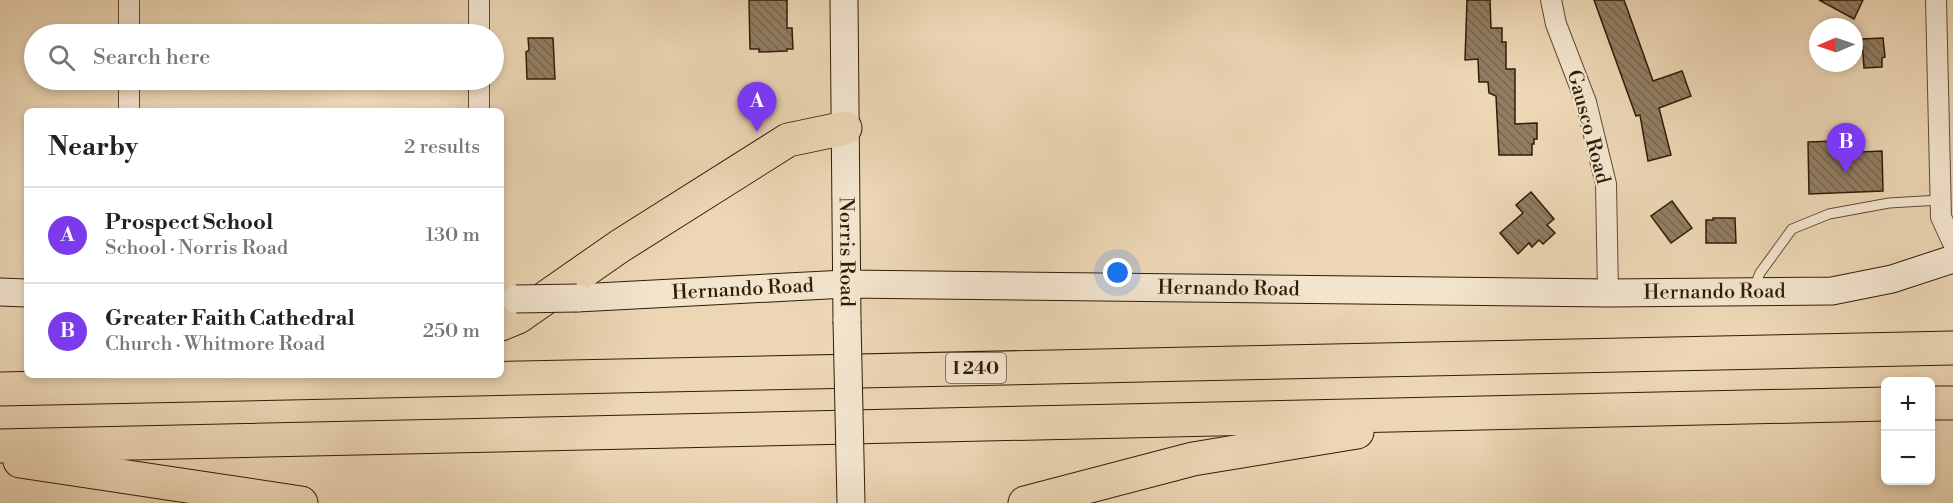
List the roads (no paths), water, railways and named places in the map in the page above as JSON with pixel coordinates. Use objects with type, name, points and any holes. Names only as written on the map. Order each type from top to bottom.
[{"type":"highway","points":[[506,307],[518,317],[620,246],[788,140],[844,128]]},
{"type":"highway","name":"I 240","points":[[504,377],[1953,348]]},
{"type":"highway","points":[[277,382],[296,378]]},
{"type":"highway","name":"I 240","points":[[0,389],[474,378]]},
{"type":"highway","points":[[1935,403],[1953,403]]},
{"type":"highway","points":[[0,446],[1881,404]]},
{"type":"highway","points":[[1025,503],[1193,459],[1323,438],[1447,414]]},
{"type":"highway","points":[[0,458],[302,503]]},
{"type":"main road","name":"Norris Road","points":[[844,0],[850,503]]},
{"type":"main road","name":"Hernando Road","points":[[506,307],[577,298],[846,284],[1608,293],[1832,291],[1892,279],[1953,259]]},
{"type":"main road","points":[[0,292],[24,292]]},
{"type":"street","points":[[129,0],[129,24]]},
{"type":"street","points":[[479,0],[479,24]]},
{"type":"street","name":"Gausco Road","points":[[1551,0],[1556,24],[1586,102],[1606,184],[1608,293]]},
{"type":"street","points":[[1936,0],[1941,217],[1953,243]]},
{"type":"street","points":[[129,90],[129,108]]},
{"type":"street","points":[[479,90],[479,108]]},
{"type":"lane","points":[[1752,291],[1760,273],[1792,229],[1829,214],[1889,203],[1941,200]]},
{"type":"place","name":"Prospect School","points":[[757,132]]},
{"type":"place","name":"Greater Faith Cathedral","points":[[1846,173]]}]
